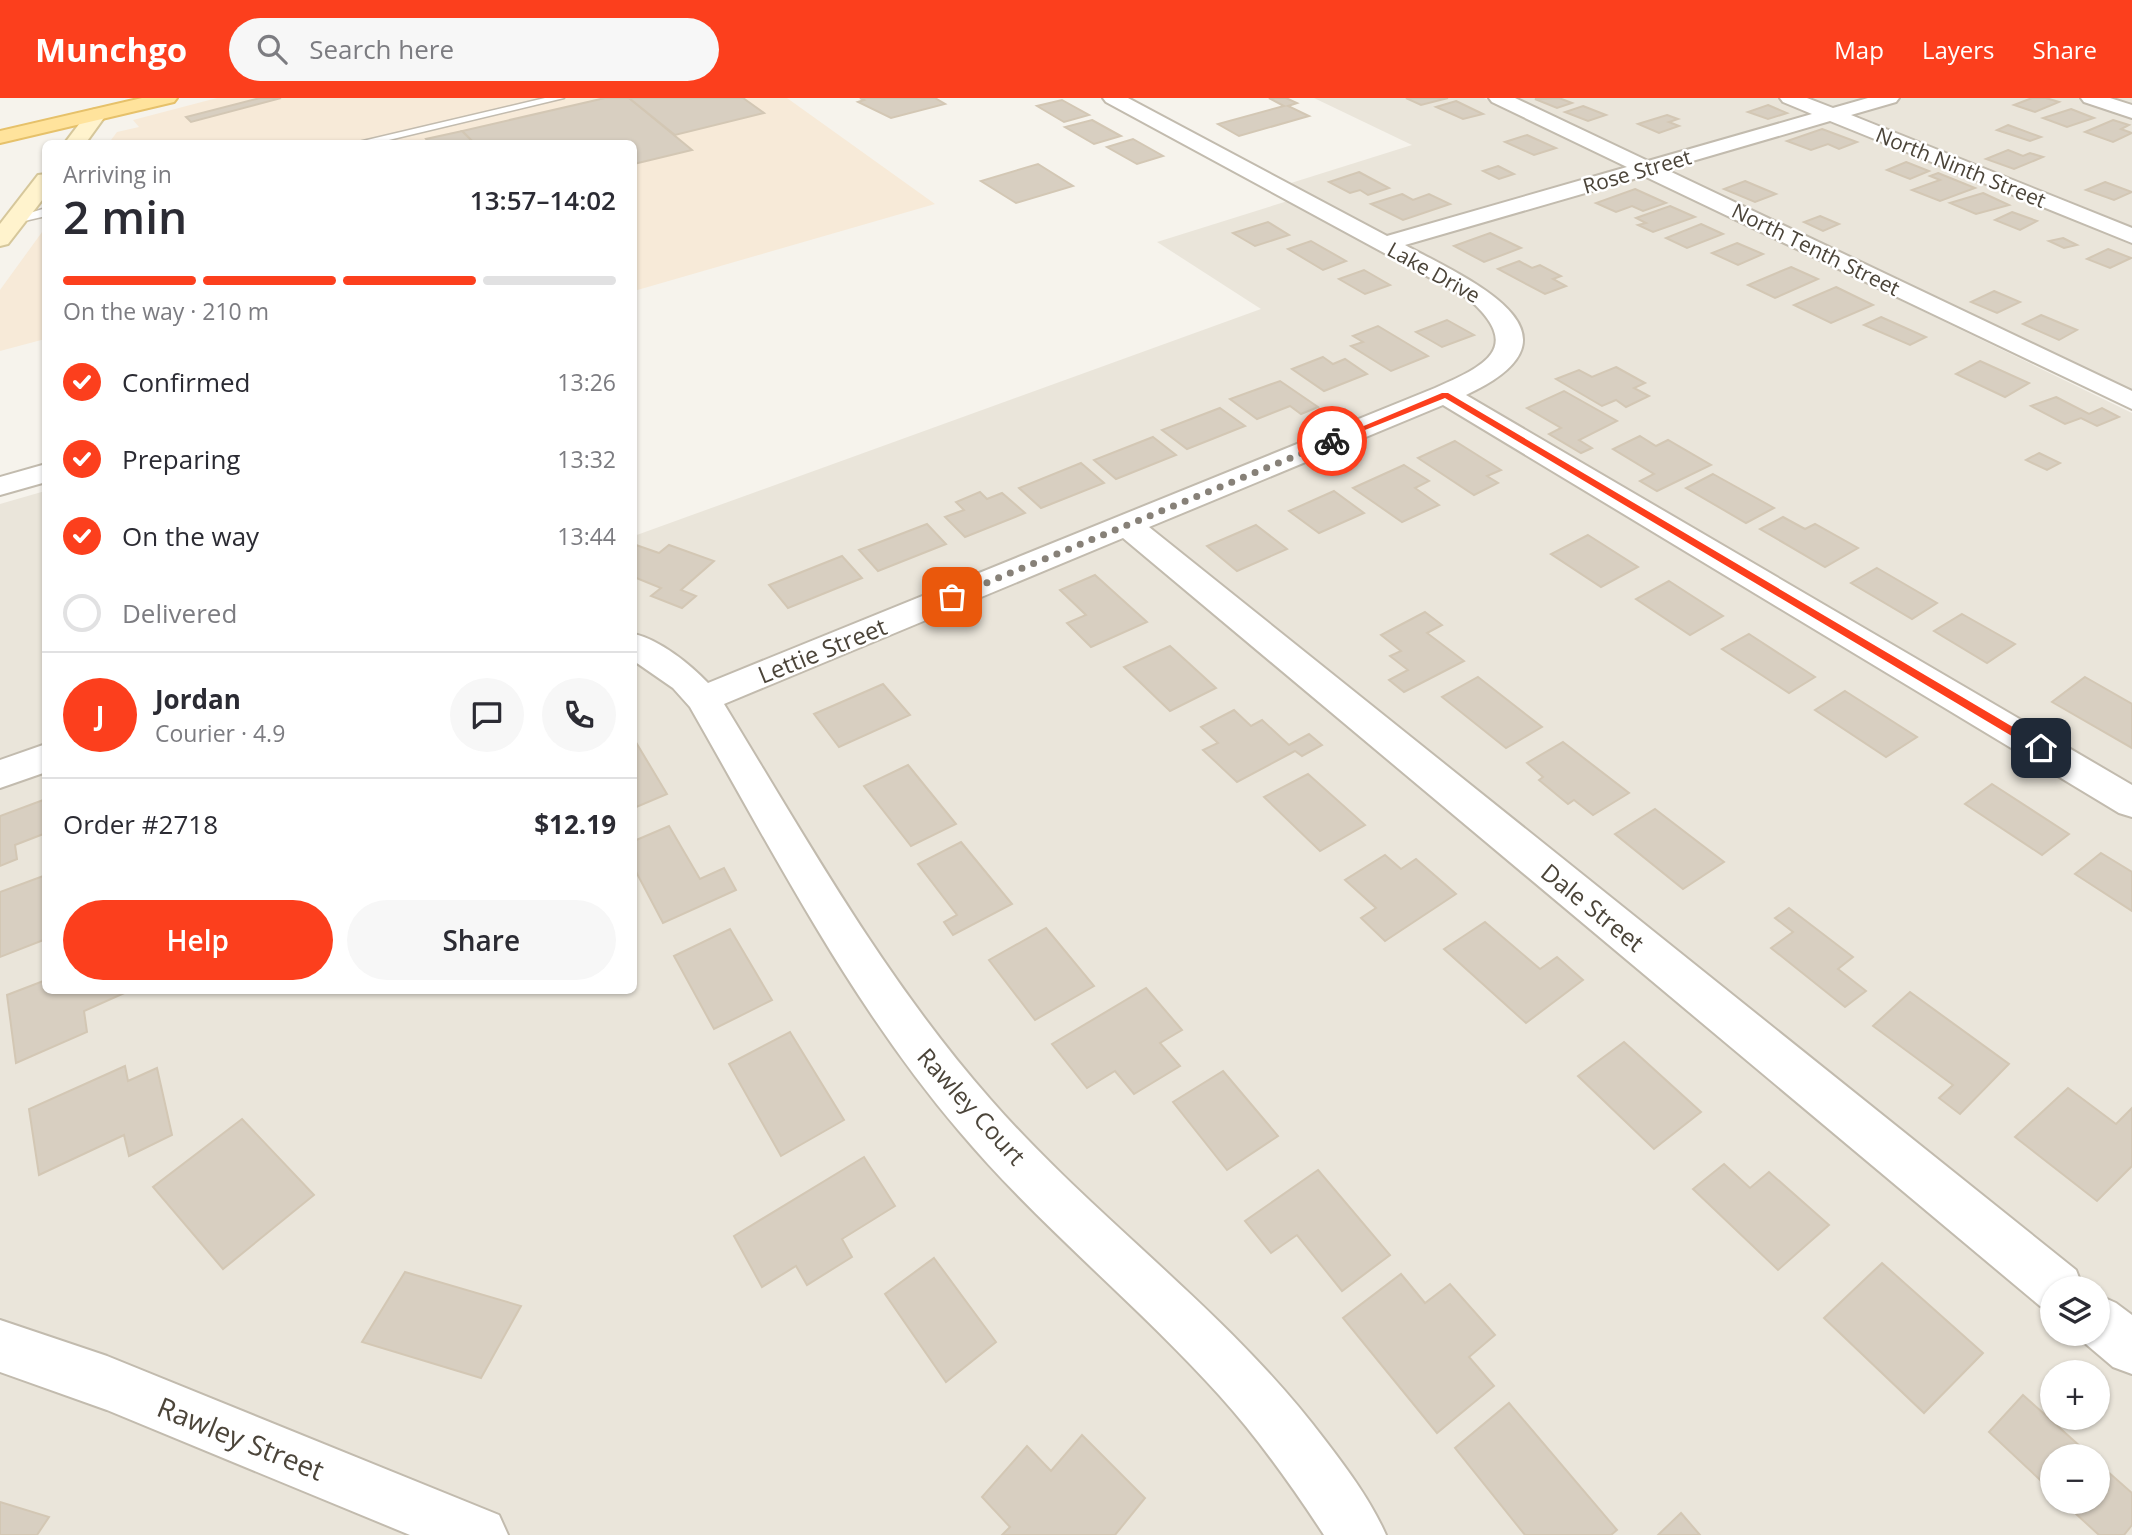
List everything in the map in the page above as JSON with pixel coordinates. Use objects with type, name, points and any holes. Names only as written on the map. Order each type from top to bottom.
[{"type":"main road","points":[[0,137],[167,98]]},
{"type":"main road","points":[[77,140],[96,115]]},
{"type":"main road","points":[[0,239],[42,185]]},
{"type":"street","name":"Lake Drive","points":[[1113,98],[1478,294],[1499,312],[1507,326],[1509,345],[1499,363],[1478,379],[1445,394]]},
{"type":"street","name":"North Tenth Street","points":[[1499,98],[2132,401]]},
{"type":"street","name":"North Ninth Street","points":[[1790,98],[2132,236]]},
{"type":"street","name":"Rose Street","points":[[1385,244],[1889,98]]},
{"type":"street","points":[[2091,98],[2132,112]]},
{"type":"street","points":[[1445,394],[2132,803]]},
{"type":"street","name":"Lettie Street","points":[[703,699],[1445,394]]},
{"type":"street","points":[[0,486],[42,474]]},
{"type":"street","name":"Dale Street","points":[[1127,525],[2043,1276]]},
{"type":"street","name":"Rawley Court","points":[[637,647],[675,672],[703,699],[849,945],[930,1061],[977,1119],[1222,1359],[1290,1438],[1357,1535]]},
{"type":"street","points":[[0,774],[42,758]]},
{"type":"street","points":[[2110,1331],[2132,1348]]},
{"type":"street","name":"Rawley Street","points":[[0,1346],[107,1384],[479,1535]]},
{"type":"lane","points":[[373,140],[559,98]]},
{"type":"lane","points":[[16,219],[42,213]]},
{"type":"shaded area","points":[[217,98],[787,98],[935,204],[637,290],[637,140],[111,140],[117,132],[139,127],[133,120]]},
{"type":"shaded area","points":[[1314,98],[1484,98],[2132,413],[2132,1535],[0,1535],[0,504],[42,492],[42,994],[637,994],[637,535],[1261,309],[1157,242],[1310,194],[1291,183],[1412,145]]},
{"type":"shaded area","points":[[1513,98],[2132,98],[2132,394],[1637,155]]},
{"type":"shaded area","points":[[42,232],[42,340],[0,351],[0,290]]},
{"type":"building","points":[[260,98],[281,98],[191,122],[186,117]]},
{"type":"building","points":[[605,98],[629,98],[692,150],[637,163],[637,140],[471,140],[462,131]]},
{"type":"building","points":[[629,98],[743,98],[764,113],[675,135]]},
{"type":"building","points":[[860,98],[935,98],[945,104],[891,118],[858,102],[864,100]]},
{"type":"building","points":[[1269,98],[1286,98],[1297,103],[1288,106],[1309,116],[1239,136],[1218,124],[1284,106]]},
{"type":"building","points":[[1406,98],[1448,98],[1421,105]]},
{"type":"building","points":[[1559,98],[1572,103],[1557,108],[1535,99]]},
{"type":"building","points":[[2032,98],[2059,102],[2035,112],[2014,105]]},
{"type":"building","points":[[1062,100],[1089,115],[1064,122],[1037,106]]},
{"type":"building","points":[[1456,101],[1483,114],[1463,119],[1436,107]]},
{"type":"building","points":[[1768,105],[1787,113],[1768,119],[1748,112]]},
{"type":"building","points":[[1583,106],[1606,115],[1588,121],[1565,112]]},
{"type":"building","points":[[2071,109],[2094,118],[2067,127],[2043,118]]},
{"type":"building","points":[[1667,115],[1678,119],[1669,122],[1679,126],[1659,133],[1638,124]]},
{"type":"building","points":[[1092,120],[1121,136],[1094,144],[1065,127]]},
{"type":"building","points":[[2113,120],[2129,125],[2121,129],[2132,133],[2113,142],[2085,132]]},
{"type":"building","points":[[2008,125],[2041,137],[2030,141],[1997,130]]},
{"type":"building","points":[[1822,129],[1857,142],[1839,149],[1828,144],[1811,150],[1787,141]]},
{"type":"building","points":[[462,131],[471,140],[427,140]]},
{"type":"building","points":[[1527,135],[1556,148],[1534,155],[1505,142]]},
{"type":"building","points":[[1133,139],[1163,156],[1137,164],[1107,147]]},
{"type":"building","points":[[2008,150],[2023,156],[2030,153],[2043,157],[2014,169],[1986,159]]},
{"type":"building","points":[[1906,162],[1929,171],[1910,179],[1887,170]]},
{"type":"building","points":[[1038,164],[1073,186],[1016,203],[981,181]]},
{"type":"building","points":[[1498,166],[1514,174],[1499,179],[1483,171]]},
{"type":"building","points":[[1359,172],[1389,188],[1368,195],[1360,190],[1350,193],[1329,182]]},
{"type":"building","points":[[1938,173],[1975,188],[1940,201],[1912,190],[1940,180],[1930,176]]},
{"type":"building","points":[[1745,181],[1776,194],[1755,202],[1724,189]]},
{"type":"building","points":[[2105,182],[2132,192],[2114,200],[2086,190]]},
{"type":"building","points":[[1635,189],[1666,203],[1643,211],[1632,206],[1616,212],[1596,203]]},
{"type":"building","points":[[1983,193],[2009,205],[1976,214],[1950,203]]},
{"type":"building","points":[[1402,194],[1413,200],[1429,194],[1450,204],[1403,220],[1371,204]]},
{"type":"building","points":[[1670,206],[1695,217],[1653,232],[1638,225],[1646,223],[1636,218]]},
{"type":"building","points":[[2012,212],[2037,221],[2020,230],[1995,220]]},
{"type":"building","points":[[1820,216],[1839,224],[1823,231],[1804,222]]},
{"type":"building","points":[[1268,222],[1289,235],[1255,246],[1233,233]]},
{"type":"building","points":[[1701,224],[1723,234],[1687,248],[1666,238]]},
{"type":"building","points":[[1490,233],[1521,248],[1484,262],[1454,246]]},
{"type":"building","points":[[2063,238],[2077,245],[2064,248],[2049,241]]},
{"type":"building","points":[[1311,241],[1346,261],[1323,270],[1288,249]]},
{"type":"building","points":[[1737,243],[1763,254],[1738,265],[1712,253]]},
{"type":"building","points":[[2108,249],[2131,258],[2110,268],[2087,259]]},
{"type":"building","points":[[1519,261],[1532,268],[1540,265],[1561,276],[1553,279],[1566,286],[1545,294],[1498,269]]},
{"type":"building","points":[[1791,267],[1818,279],[1775,298],[1748,285]]},
{"type":"building","points":[[1364,270],[1390,285],[1365,294],[1339,279]]},
{"type":"building","points":[[1836,287],[1873,305],[1831,323],[1794,305]]},
{"type":"building","points":[[1994,291],[2020,302],[1997,313],[1971,302]]},
{"type":"building","points":[[2041,315],[2077,330],[2059,340],[2023,324]]},
{"type":"building","points":[[1881,317],[1926,337],[1910,345],[1864,325]]},
{"type":"building","points":[[1447,320],[1474,335],[1442,347],[1416,332]]},
{"type":"building","points":[[1378,326],[1428,356],[1391,371],[1351,346],[1363,342],[1353,336]]},
{"type":"building","points":[[1323,357],[1333,364],[1345,359],[1367,374],[1324,391],[1292,369]]},
{"type":"building","points":[[1980,361],[2029,383],[2005,397],[1956,374]]},
{"type":"building","points":[[1616,367],[1645,383],[1634,388],[1649,396],[1626,407],[1616,400],[1602,406],[1556,379],[1579,370],[1592,377]]},
{"type":"building","points":[[1280,381],[1318,407],[1301,414],[1290,406],[1257,419],[1230,399]]},
{"type":"building","points":[[1564,391],[1617,421],[1579,440],[1592,448],[1581,453],[1549,434],[1561,428],[1527,408]]},
{"type":"building","points":[[2056,397],[2089,414],[2102,408],[2119,417],[2097,426],[2081,418],[2065,424],[2031,406]]},
{"type":"building","points":[[1220,408],[1245,426],[1187,449],[1162,430]]},
{"type":"building","points":[[1640,436],[1656,446],[1668,440],[1711,465],[1657,491],[1640,481],[1654,474],[1613,449]]},
{"type":"building","points":[[1153,437],[1176,455],[1116,479],[1094,460]]},
{"type":"building","points":[[1455,441],[1501,470],[1487,476],[1498,483],[1474,495],[1418,458]]},
{"type":"building","points":[[2039,453],[2060,463],[2047,470],[2026,460]]},
{"type":"building","points":[[1081,463],[1104,483],[1041,508],[1019,488]]},
{"type":"building","points":[[1404,465],[1429,481],[1415,488],[1439,505],[1402,522],[1353,488]]},
{"type":"building","points":[[1713,474],[1774,508],[1746,523],[1686,488]]},
{"type":"building","points":[[1334,491],[1364,513],[1319,533],[1289,511]]},
{"type":"building","points":[[980,492],[987,499],[1002,493],[1025,513],[965,537],[945,517],[964,510],[956,502]]},
{"type":"building","points":[[1783,517],[1805,529],[1815,524],[1858,548],[1825,567],[1760,529]]},
{"type":"building","points":[[927,524],[946,544],[878,571],[859,550]]},
{"type":"building","points":[[1256,525],[1287,549],[1237,571],[1207,546]]},
{"type":"building","points":[[1588,535],[1638,567],[1601,587],[1551,554]]},
{"type":"building","points":[[637,545],[659,553],[669,545],[714,561],[681,590],[696,596],[682,608],[651,596],[661,588],[637,578]]},
{"type":"building","points":[[842,556],[862,578],[788,608],[769,585]]},
{"type":"building","points":[[1877,568],[1937,603],[1912,619],[1851,583]]},
{"type":"building","points":[[1095,575],[1147,622],[1091,647],[1067,623],[1086,615],[1060,590]]},
{"type":"building","points":[[1669,581],[1723,616],[1690,635],[1636,599]]},
{"type":"building","points":[[1425,612],[1442,625],[1427,633],[1464,661],[1404,692],[1389,680],[1408,670],[1390,656],[1401,651],[1381,635]]},
{"type":"building","points":[[1962,614],[2015,644],[1987,663],[1934,631]]},
{"type":"building","points":[[1749,634],[1815,677],[1789,693],[1722,649]]},
{"type":"building","points":[[1170,646],[1216,688],[1170,711],[1124,667]]},
{"type":"building","points":[[1478,677],[1542,727],[1506,748],[1442,697]]},
{"type":"building","points":[[2085,677],[2132,704],[2132,748],[2052,702]]},
{"type":"building","points":[[883,684],[910,715],[839,747],[814,714]]},
{"type":"building","points":[[1845,691],[1917,737],[1886,757],[1815,710]]},
{"type":"building","points":[[1234,710],[1251,726],[1262,720],[1289,745],[1309,734],[1322,745],[1302,756],[1295,751],[1237,782],[1203,750],[1218,743],[1201,727]]},
{"type":"building","points":[[1563,742],[1629,793],[1593,815],[1574,800],[1568,804],[1539,780],[1543,777],[1527,763]]},
{"type":"building","points":[[637,744],[667,794],[637,807]]},
{"type":"building","points":[[908,765],[956,824],[911,846],[864,786]]},
{"type":"building","points":[[1308,774],[1365,825],[1320,851],[1264,797]]},
{"type":"building","points":[[1992,784],[2069,834],[2042,855],[1965,804]]},
{"type":"building","points":[[42,800],[42,835],[15,845],[17,859],[0,866],[0,816]]},
{"type":"building","points":[[1655,809],[1724,862],[1683,889],[1615,834]]},
{"type":"building","points":[[669,826],[700,879],[724,868],[736,890],[663,923],[637,874],[637,840]]},
{"type":"building","points":[[961,842],[1012,904],[953,935],[944,922],[957,915],[918,864]]},
{"type":"building","points":[[2101,853],[2132,872],[2132,911],[2075,874]]},
{"type":"building","points":[[1385,855],[1401,869],[1416,859],[1456,894],[1385,941],[1361,918],[1376,908],[1345,880]]},
{"type":"building","points":[[42,876],[42,941],[0,957],[0,892]]},
{"type":"building","points":[[1789,908],[1853,957],[1838,969],[1866,991],[1845,1007],[1771,948],[1793,932],[1775,918]]},
{"type":"building","points":[[1485,922],[1540,969],[1557,957],[1583,980],[1526,1023],[1444,949]]},
{"type":"building","points":[[1046,928],[1094,986],[1035,1020],[989,960]]},
{"type":"building","points":[[730,929],[772,1000],[714,1029],[674,956]]},
{"type":"building","points":[[42,982],[42,994],[122,994],[84,1011],[87,1032],[16,1063],[7,995]]},
{"type":"building","points":[[1146,988],[1182,1030],[1160,1043],[1180,1066],[1134,1094],[1115,1071],[1087,1088],[1052,1044]]},
{"type":"building","points":[[1910,992],[2009,1064],[1960,1114],[1939,1098],[1953,1085],[1873,1026]]},
{"type":"building","points":[[790,1032],[844,1120],[781,1156],[729,1064]]},
{"type":"building","points":[[1624,1042],[1701,1112],[1654,1149],[1578,1076]]},
{"type":"building","points":[[125,1066],[128,1081],[157,1068],[172,1135],[129,1156],[124,1135],[39,1175],[29,1109]]},
{"type":"building","points":[[1223,1071],[1278,1136],[1227,1170],[1173,1102]]},
{"type":"building","points":[[2068,1088],[2116,1124],[2132,1108],[2132,1166],[2097,1201],[2015,1137]]},
{"type":"building","points":[[242,1119],[314,1195],[223,1269],[153,1187]]},
{"type":"building","points":[[864,1157],[895,1206],[842,1239],[852,1257],[807,1285],[796,1266],[762,1287],[734,1236]]},
{"type":"building","points":[[1724,1164],[1750,1188],[1769,1172],[1829,1225],[1778,1270],[1693,1189]]},
{"type":"building","points":[[1318,1170],[1390,1255],[1342,1291],[1297,1235],[1271,1253],[1245,1221]]},
{"type":"building","points":[[934,1258],[996,1342],[946,1382],[885,1294]]},
{"type":"building","points":[[1882,1263],[1983,1353],[1924,1413],[1824,1318]]},
{"type":"building","points":[[405,1272],[521,1306],[481,1378],[362,1342]]},
{"type":"building","points":[[1401,1274],[1425,1303],[1450,1284],[1495,1335],[1469,1357],[1494,1386],[1437,1433],[1343,1318]]},
{"type":"building","points":[[2023,1395],[2040,1410],[2040,1430],[2062,1430],[2078,1444],[2040,1444],[2040,1480],[1989,1432]]},
{"type":"building","points":[[1509,1403],[1617,1530],[1611,1535],[1525,1535],[1455,1448]]},
{"type":"building","points":[[1082,1435],[1145,1498],[1115,1535],[1002,1535],[1010,1527],[982,1497],[1027,1446],[1051,1471]]},
{"type":"building","points":[[2110,1474],[2132,1493],[2132,1525],[2124,1535],[2099,1535],[2076,1514],[2110,1514]]},
{"type":"building","points":[[0,1502],[49,1517],[37,1535],[0,1535]]},
{"type":"building","points":[[1681,1513],[1700,1535],[1658,1535]]},
{"type":"way so far","points":[[952,597],[1332,441]]},
{"type":"route","points":[[1332,441],[1445,394],[2041,748]]}]
